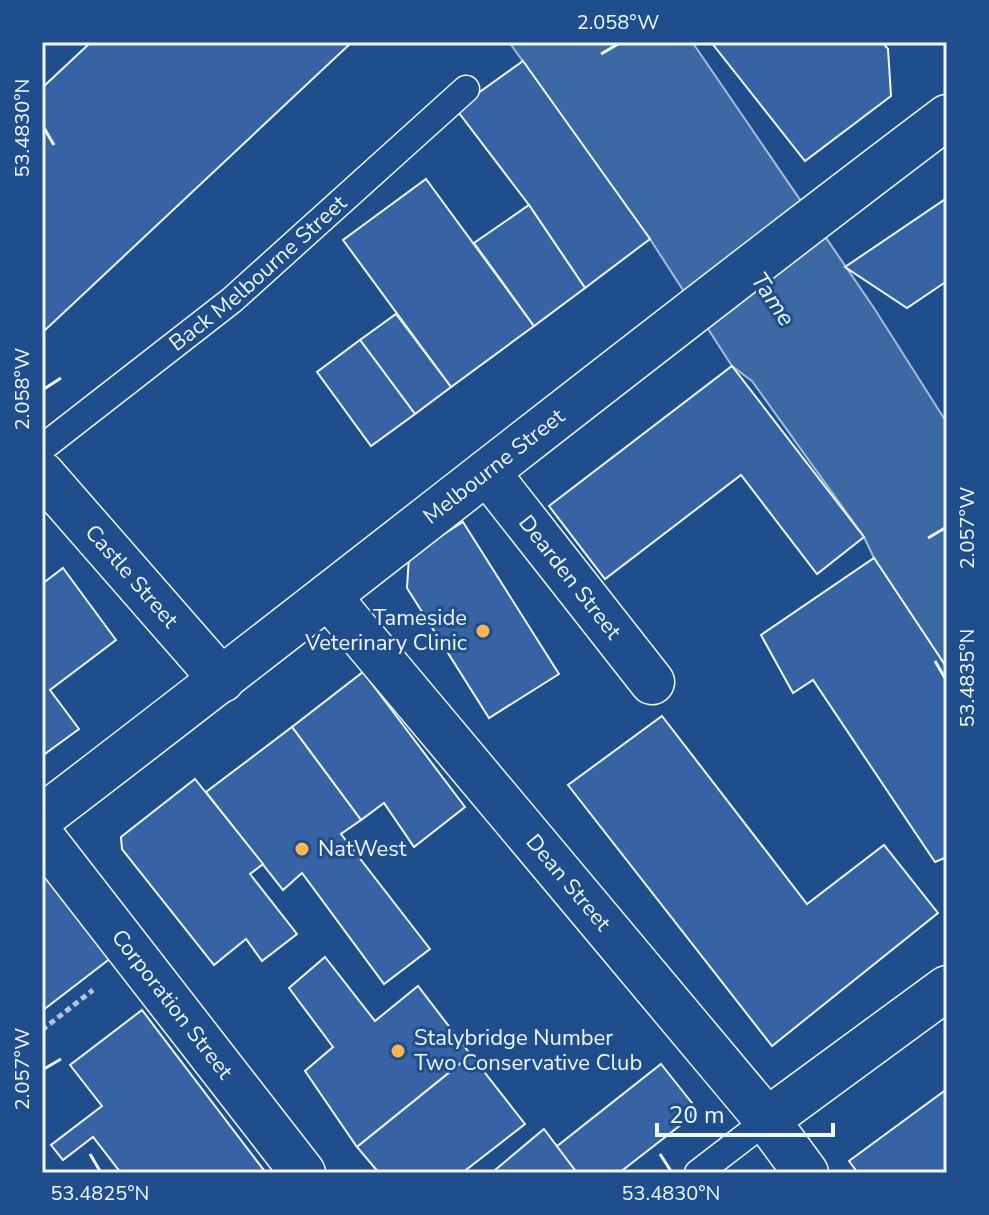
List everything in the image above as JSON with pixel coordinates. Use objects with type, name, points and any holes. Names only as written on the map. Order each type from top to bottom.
[{"type":"street","name":"Melbourne Street","points":[[42,817],[947,117]]},
{"type":"street","name":"Dearden Street","points":[[487,472],[652,682]]},
{"type":"street","name":"Castle Street","points":[[49,493],[222,680]]},
{"type":"street","name":"Dean Street","points":[[328,596],[767,1120],[806,1173]]},
{"type":"street","name":"Corporation Street","points":[[42,837],[303,1173]]},
{"type":"street","points":[[767,1120],[947,988]]},
{"type":"lane","name":"Back Melbourne Street","points":[[42,448],[232,300],[466,89]]},
{"type":"lane","points":[[698,1173],[767,1120]]},
{"type":"path","points":[[42,1030],[134,957]]},
{"type":"water","name":"Tame","points":[[509,42],[692,42],[697,49],[874,308],[947,423],[947,668],[874,558],[864,537],[752,381],[732,366],[650,239]]},
{"type":"building","points":[[91,42],[352,42],[42,333],[42,88]]},
{"type":"building","points":[[711,42],[882,42],[888,49],[891,96],[805,161]]},
{"type":"building","points":[[523,61],[650,239],[585,288],[529,205],[456,109]]},
{"type":"building","points":[[426,179],[534,326],[451,387],[343,240]]},
{"type":"building","points":[[947,198],[947,281],[907,308],[845,267]]},
{"type":"building","points":[[529,205],[585,288],[534,326],[474,243]]},
{"type":"building","points":[[396,314],[451,387],[415,414],[360,340]]},
{"type":"building","points":[[360,340],[415,414],[371,446],[317,372]]},
{"type":"building","points":[[732,366],[864,537],[817,574],[741,475],[605,579],[549,506]]},
{"type":"building","name":"Tameside Veterinary Clinic","points":[[463,522],[559,674],[489,718],[407,588],[409,556]]},
{"type":"building","points":[[874,558],[947,668],[947,857],[935,862],[813,680],[793,693],[761,635]]},
{"type":"building","points":[[63,568],[116,640],[50,690],[79,729],[42,756],[42,584]]},
{"type":"building","points":[[363,672],[465,807],[414,847],[384,803],[361,820],[292,727]]},
{"type":"building","points":[[662,716],[807,904],[884,845],[938,913],[772,1046],[568,785]]},
{"type":"building","name":"NatWest","points":[[292,727],[361,820],[341,834],[430,949],[384,984],[302,873],[283,890],[206,792]]},
{"type":"building","points":[[195,779],[263,864],[250,874],[297,934],[262,961],[246,939],[214,965],[122,849],[121,837]]},
{"type":"building","points":[[42,858],[116,954],[42,1011]]},
{"type":"building","name":"Stalybridge Number Two Conservative Club","points":[[325,957],[375,1021],[418,986],[471,1055],[357,1147],[305,1071],[333,1047],[289,988]]},
{"type":"building","points":[[142,1010],[266,1173],[121,1173],[93,1137],[63,1160],[51,1145],[102,1106],[70,1065]]},
{"type":"building","points":[[471,1055],[525,1124],[462,1173],[379,1173],[357,1147]]},
{"type":"building","points":[[661,1064],[692,1103],[691,1117],[619,1173],[577,1173],[556,1147]]},
{"type":"building","points":[[947,1089],[947,1173],[858,1173],[849,1161]]},
{"type":"building","points":[[544,1129],[577,1173],[498,1173],[495,1170]]},
{"type":"place","name":"Tameside Veterinary Clinic","points":[[483,631]]},
{"type":"place","name":"NatWest","points":[[302,849]]},
{"type":"place","name":"Stalybridge Number Two Conservative Club","points":[[398,1051]]}]
